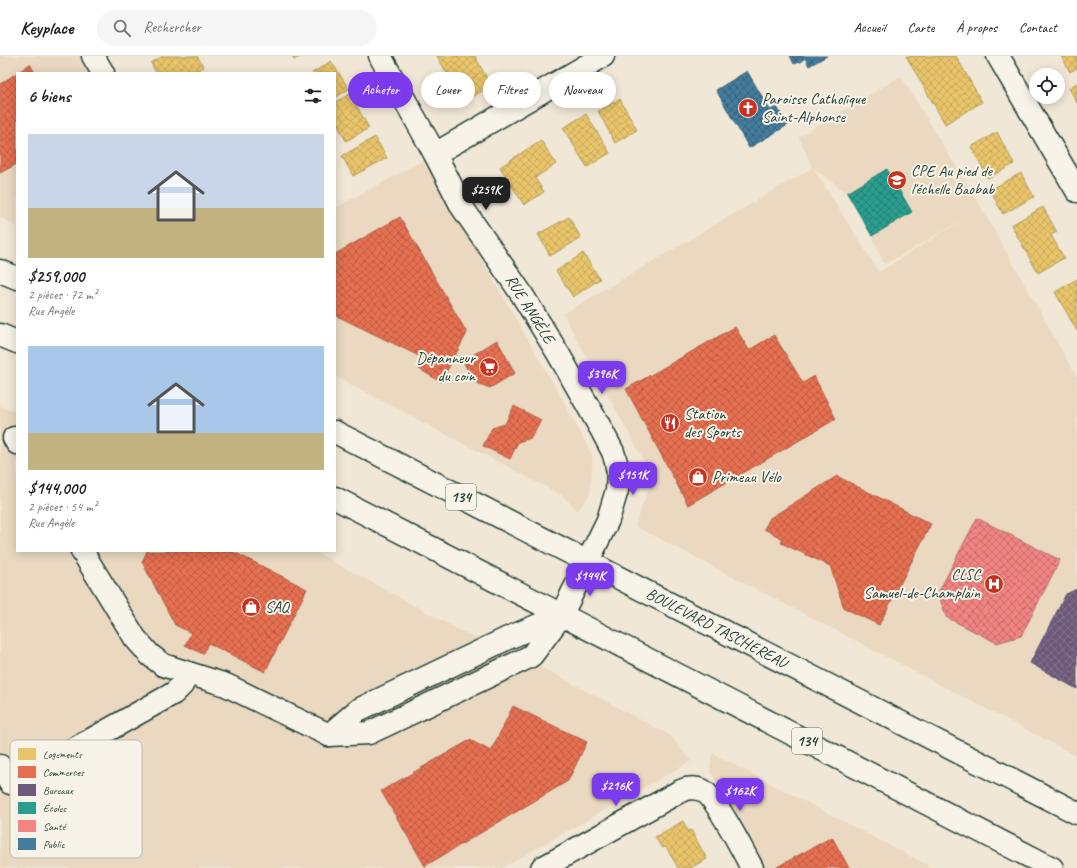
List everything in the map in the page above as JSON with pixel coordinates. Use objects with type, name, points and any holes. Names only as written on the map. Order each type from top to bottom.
[{"type":"main road","points":[[93,56],[102,72]]},
{"type":"main road","name":"RUE ANGÈLE","points":[[380,56],[435,154],[462,207],[522,293],[602,429],[613,452],[617,467],[617,490],[608,520],[561,616]]},
{"type":"main road","points":[[435,154],[603,56]]},
{"type":"main road","points":[[998,56],[1077,191]]},
{"type":"main road","points":[[0,271],[16,278]]},
{"type":"main road","points":[[0,335],[16,342]]},
{"type":"main road","name":"BOULEVARD TASCHEREAU","points":[[336,433],[1077,813]]},
{"type":"main road","name":"134","points":[[336,499],[516,591],[561,616],[1052,868]]},
{"type":"main road","points":[[83,552],[135,638],[150,655],[163,665],[226,685],[329,735],[358,710],[508,638],[561,616]]},
{"type":"main road","points":[[91,740],[174,693],[182,685],[188,673]]},
{"type":"main road","points":[[0,766],[10,783]]},
{"type":"main road","points":[[542,868],[690,788],[698,789],[706,793],[713,800],[752,868]]},
{"type":"shaded area","points":[[0,56],[83,56],[91,72],[16,72],[16,226],[0,218]]},
{"type":"shaded area","points":[[901,76],[982,209],[1077,377],[1077,756],[635,526],[653,477],[563,314],[812,168],[799,137]],"holes":[[[813,168],[847,193],[872,236],[884,265],[964,219],[879,272]]]},
{"type":"shaded area","points":[[424,160],[564,402],[593,457],[590,494],[578,511],[563,496],[336,377],[336,207]]},
{"type":"shaded area","points":[[0,406],[16,413],[16,552],[316,552],[463,632],[553,673],[671,736],[691,761],[502,868],[0,868]]},
{"type":"shaded area","points":[[712,753],[933,868],[765,868],[710,771]]},
{"type":"building: Logements","points":[[163,56],[197,56],[204,67],[195,72],[156,72],[151,63]]},
{"type":"building: Logements","points":[[292,56],[302,56],[294,60]]},
{"type":"building: Logements","points":[[437,56],[475,56],[484,72],[483,91],[475,95],[475,72],[446,72]]},
{"type":"building: Logements","points":[[906,56],[956,56],[982,102],[945,124]]},
{"type":"building: Logements","points":[[1061,56],[1077,56],[1077,68],[1070,72]]},
{"type":"building: Logements","points":[[331,61],[348,87],[348,90],[336,97],[336,72],[314,72]]},
{"type":"building: Logements","points":[[1077,83],[1077,103],[1069,88]]},
{"type":"building: Logements","points":[[348,95],[348,108],[358,108],[369,128],[346,141],[336,122],[336,101]]},
{"type":"building: Logements","points":[[620,99],[637,130],[615,143],[598,111],[604,108],[616,108],[616,101]]},
{"type":"building: Logements","points":[[586,114],[610,153],[587,167],[563,128]]},
{"type":"building: Logements","points":[[997,132],[1014,164],[988,178],[971,147]]},
{"type":"building: Logements","points":[[375,137],[387,158],[353,176],[342,156]]},
{"type":"building: Logements","points":[[541,140],[556,164],[535,178],[544,192],[524,205],[500,167]]},
{"type":"building: Logements","points":[[1021,173],[1034,197],[1003,214],[990,190]]},
{"type":"building: Logements","points":[[1043,207],[1057,232],[1051,235],[1064,258],[1038,273],[1011,225]]},
{"type":"building: Logements","points":[[569,217],[581,238],[550,256],[538,234]]},
{"type":"building: Logements","points":[[583,253],[600,279],[573,297],[556,271]]},
{"type":"building: Logements","points":[[1077,279],[1077,331],[1055,292]]},
{"type":"building: Logements","points":[[683,821],[688,831],[691,830],[707,859],[690,868],[678,868],[666,847],[662,848],[655,837]]},
{"type":"building: Commerces","points":[[30,64],[34,72],[18,72]]},
{"type":"building: Commerces","points":[[16,74],[16,165],[0,173],[0,84]]},
{"type":"building: Commerces","points":[[400,217],[467,333],[441,382],[419,369],[425,359],[336,315],[336,253]]},
{"type":"building: Commerces","points":[[735,327],[749,350],[774,335],[803,383],[814,376],[836,419],[688,505],[626,389]]},
{"type":"building: Commerces","name":"Dépanneur du coin","points":[[497,340],[515,373],[490,388],[474,382],[463,361]]},
{"type":"building: Commerces","points":[[514,406],[541,420],[531,438],[518,442],[510,459],[483,446],[492,428],[505,424]]},
{"type":"building: Commerces","points":[[837,476],[931,524],[879,625],[844,608],[830,566],[781,543],[783,539],[764,529],[770,518]]},
{"type":"building: Commerces","points":[[147,552],[234,552],[307,589],[265,672],[208,643],[203,654],[185,645],[191,633],[175,625],[142,562]]},
{"type":"building: Commerces","points":[[513,706],[587,742],[568,781],[425,866],[381,791],[470,740],[491,751]]},
{"type":"building: Commerces","points":[[832,837],[849,868],[775,868]]},
{"type":"building: Bureaux","points":[[1077,589],[1077,689],[1030,663],[1066,594]]},
{"type":"building: Écoles","name":"CPE Au pied de l'échelle Baobab","points":[[887,169],[912,212],[872,236],[847,193]]},
{"type":"building: Santé","points":[[977,518],[1060,560],[1021,636],[997,643],[946,617],[938,593]]},
{"type":"building: Public","points":[[790,56],[827,56],[809,66],[805,58],[794,64]]},
{"type":"building: Public","name":"Paroisse Catholique Saint-Alphonse","points":[[747,71],[770,110],[777,107],[788,125],[749,148],[716,90]]},
{"type":"place","name":"Paroisse Catholique Saint-Alphonse","points":[[748,108]]},
{"type":"place","name":"CPE Au pied de l'échelle Baobab","points":[[897,180]]},
{"type":"place","name":"Dépanneur du coin","points":[[489,367]]},
{"type":"place","name":"Station des Sports","points":[[670,423]]},
{"type":"place","name":"Primeau Vélo","points":[[698,477]]},
{"type":"place","name":"CLSC Samuel-de-Champlain","points":[[994,584]]},
{"type":"place","name":"SAQ","points":[[251,607]]}]
